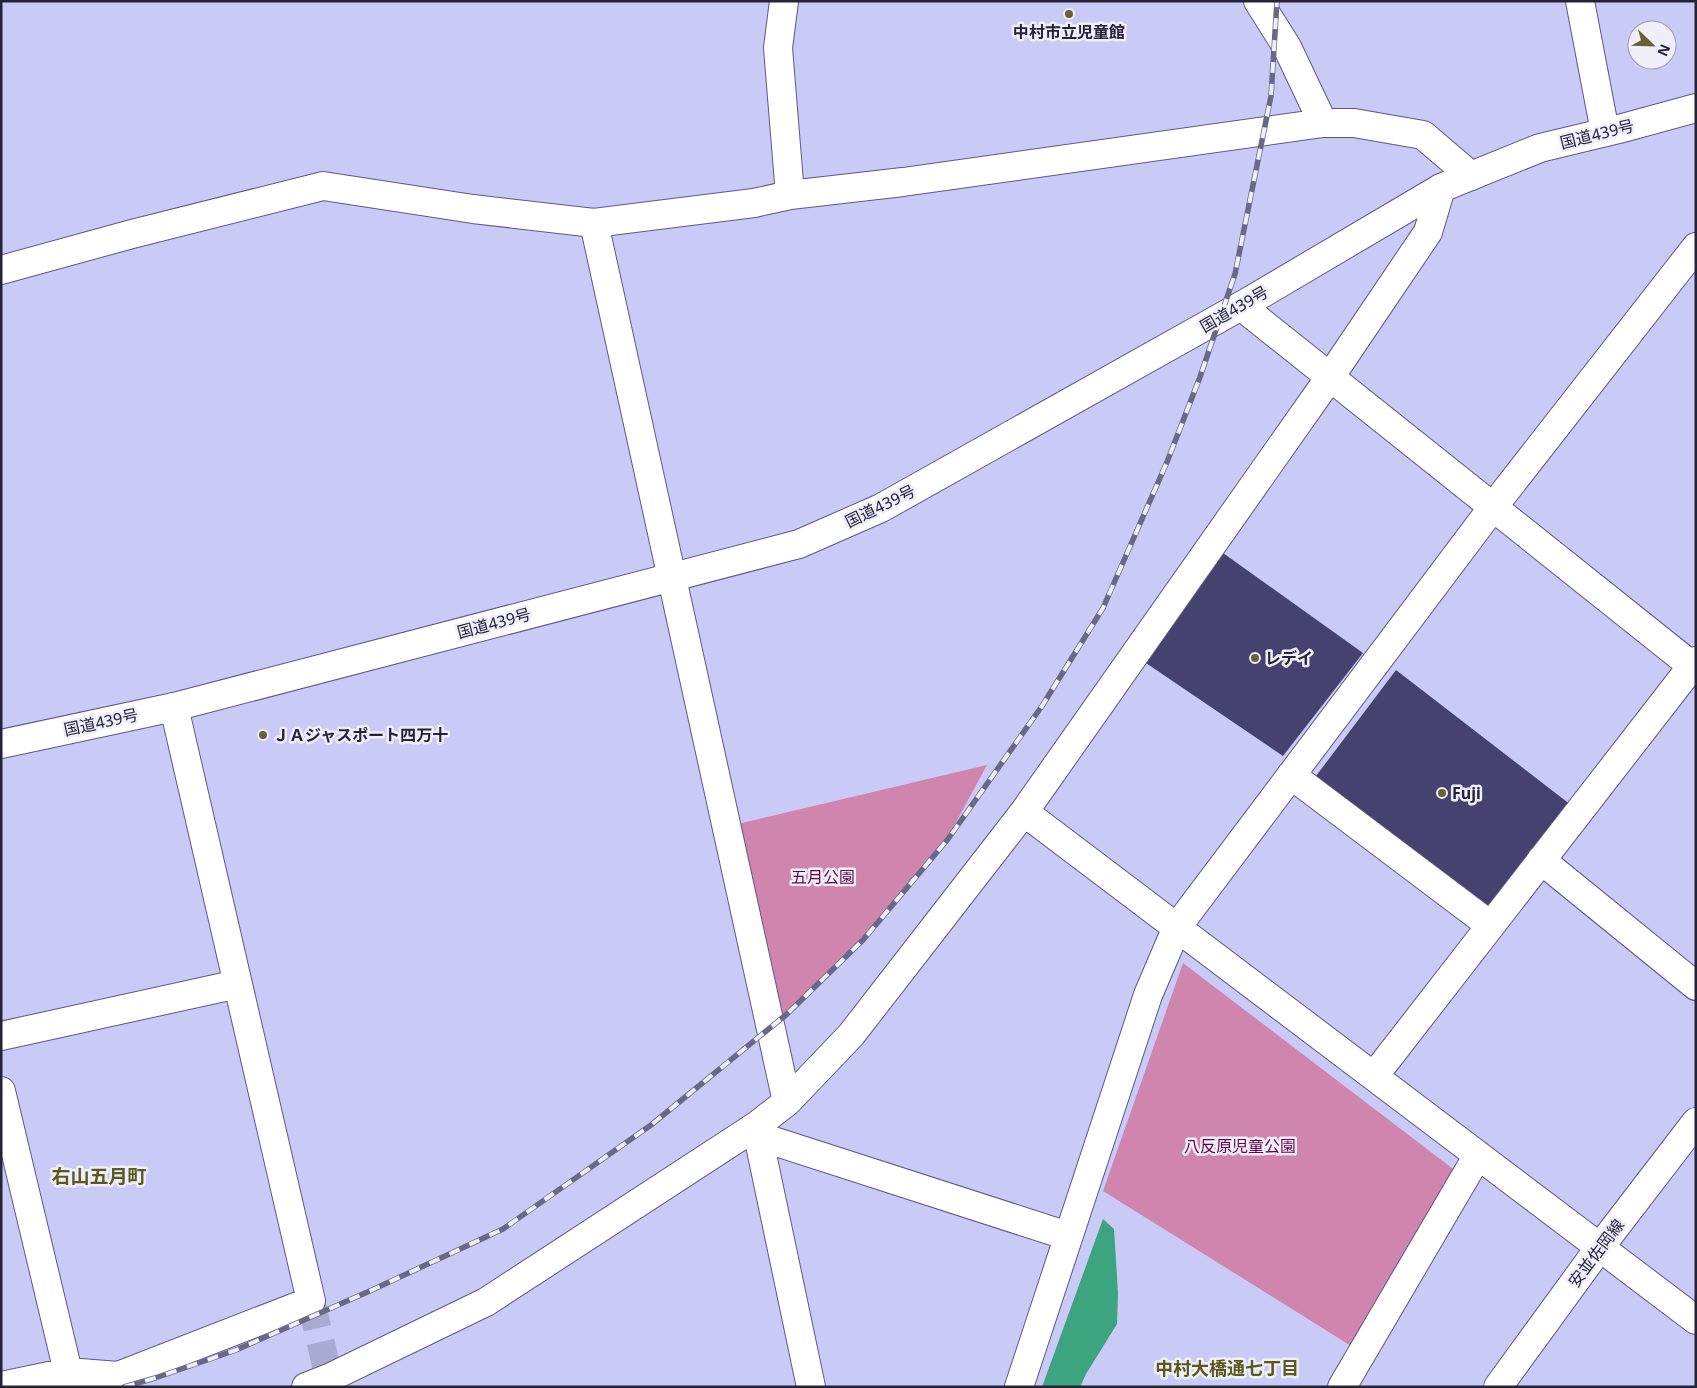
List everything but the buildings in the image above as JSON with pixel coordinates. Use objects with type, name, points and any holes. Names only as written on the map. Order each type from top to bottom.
[{"type":"main road","points":[[784,1],[778,48],[790,195]]},
{"type":"main road","points":[[1258,1],[1287,47],[1323,123]]},
{"type":"main road","points":[[1580,1],[1606,132]]},
{"type":"main road","name":"国道439号","points":[[1,744],[174,706],[799,544],[881,508],[1241,306],[1441,188],[1540,148],[1606,132],[1691,104]]},
{"type":"main road","points":[[1,270],[132,234],[323,186],[473,209],[594,223],[754,203],[790,195],[903,182],[1323,123],[1354,123],[1423,135],[1471,176]]},
{"type":"main road","points":[[322,1384],[486,1302],[757,1131],[851,1035],[1024,812],[1330,377],[1428,232],[1441,188]]},
{"type":"main road","points":[[594,223],[787,1102]]},
{"type":"main road","points":[[1019,1387],[1148,995],[1177,927],[1492,507],[1696,247]]},
{"type":"main road","points":[[1241,306],[1694,666],[1374,1076]]},
{"type":"main road","points":[[1,1386],[68,1372],[118,1376],[311,1301],[174,706]]},
{"type":"main road","points":[[1291,775],[1490,925]]},
{"type":"main road","points":[[1024,812],[1696,1320]]},
{"type":"main road","points":[[1541,860],[1696,986]]},
{"type":"main road","points":[[1,1036],[238,984]]},
{"type":"main road","points":[[1,1092],[68,1372]]},
{"type":"main road","name":"安並佐岡線","points":[[1498,1387],[1600,1246],[1696,1122]]},
{"type":"main road","points":[[757,1131],[1068,1236]]},
{"type":"main road","points":[[757,1131],[811,1387]]},
{"type":"main road","points":[[1342,1387],[1478,1155]]},
{"type":"green space","name":"五月公園","points":[[987,765],[941,850],[857,947],[781,1020],[738,824]]},
{"type":"green space","name":"八反原児童公園","points":[[1183,963],[1461,1175],[1356,1349],[1103,1191]]},
{"type":"shaded area","points":[[1103,1219],[1114,1229],[1118,1293],[1117,1324],[1080,1387],[1042,1387]]},
{"type":"tunnel","points":[[311,1301],[329,1378]]},
{"type":"railway","points":[[124,1387],[236,1350],[503,1229],[651,1125],[787,1014],[863,940],[948,839],[1042,706],[1103,608],[1167,462],[1200,377],[1235,274],[1271,96],[1277,1]]},
{"type":"place","name":"中村市立児童館","points":[[1069,14]]},
{"type":"place","name":"レデイ","points":[[1255,658]]},
{"type":"place","name":"ＪＡジャスポート四万十","points":[[263,735]]},
{"type":"place","name":"Fuji","points":[[1442,793]]},
{"type":"district","name":"右山五月町","points":[[99,1176]]},
{"type":"district","name":"中村大橋通七丁目","points":[[1227,1368]]}]
